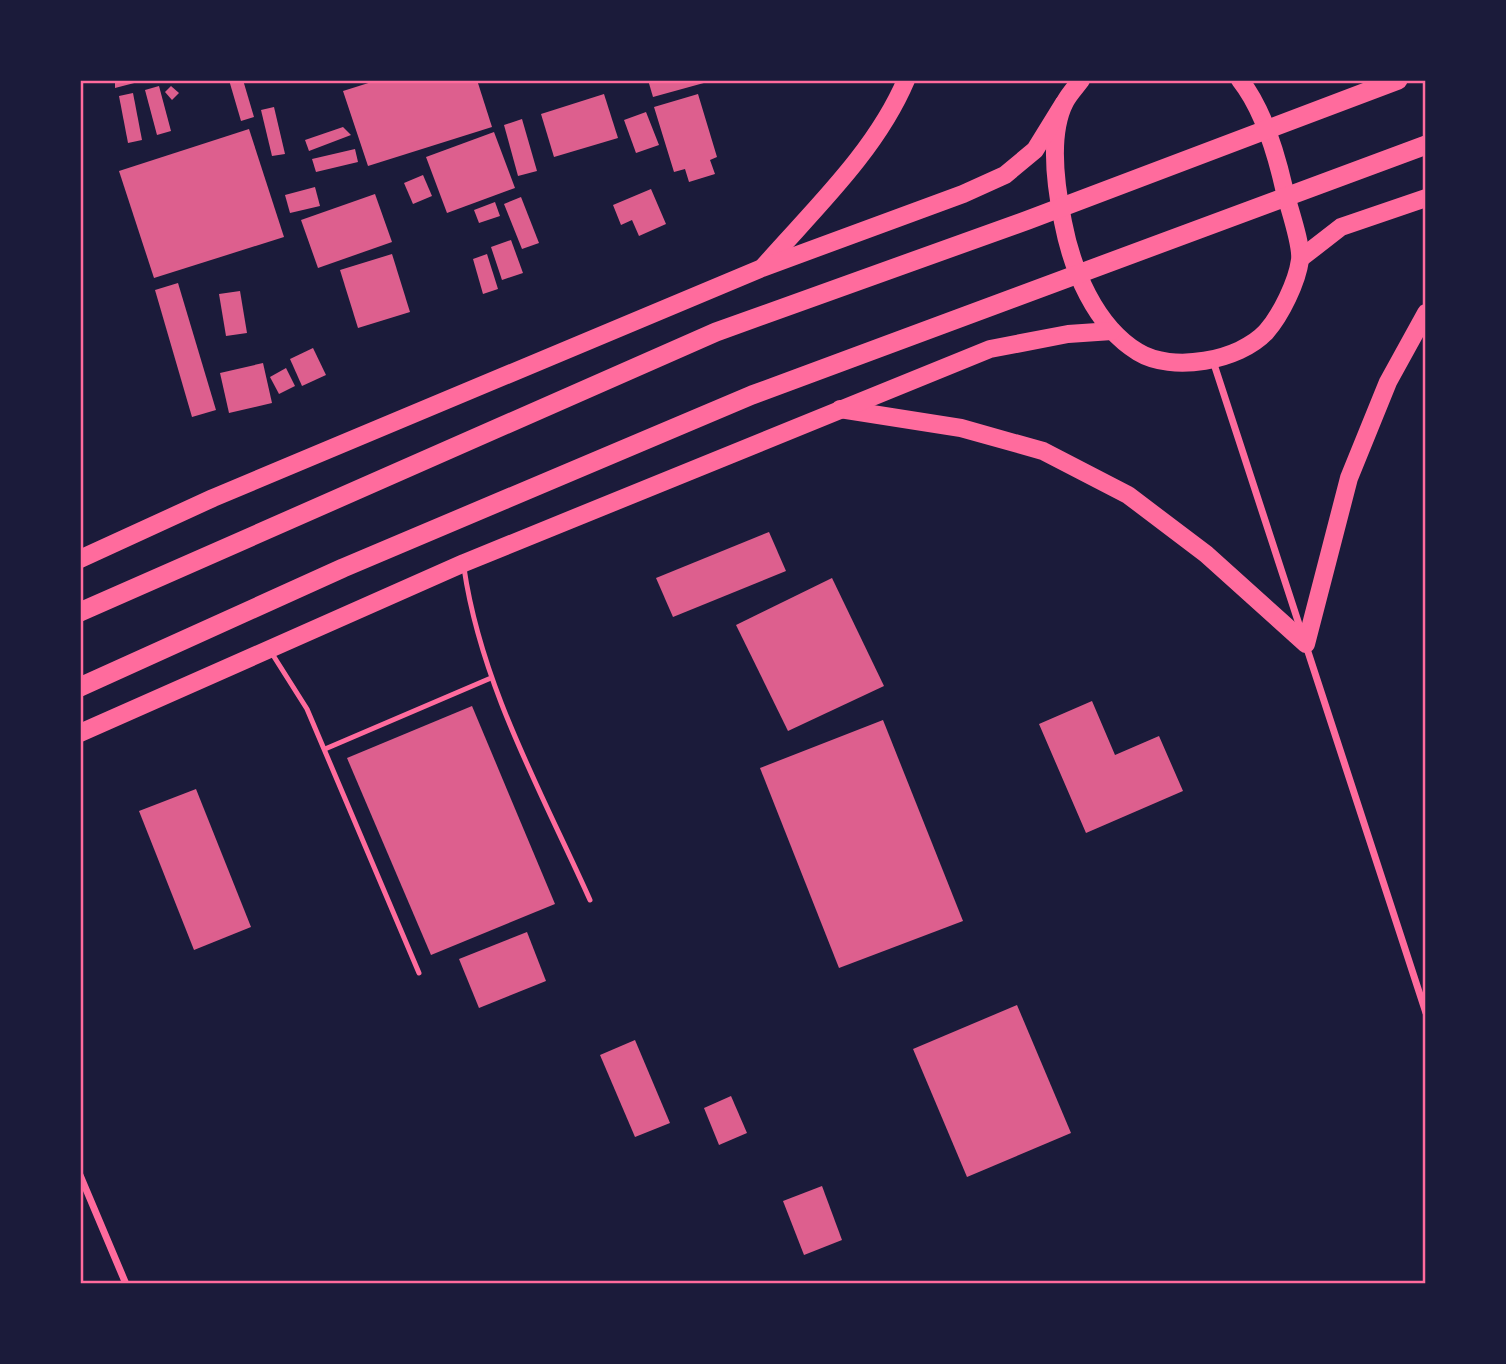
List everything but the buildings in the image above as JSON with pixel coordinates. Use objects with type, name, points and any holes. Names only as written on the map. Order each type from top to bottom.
[{"type":"highway","points":[[80,612],[716,332],[1028,220],[1398,80]]},
{"type":"highway","points":[[80,687],[343,568],[752,395],[1045,284],[1426,145]]},
{"type":"main road","points":[[762,268],[859,157],[899,97],[906,80]]},
{"type":"main road","points":[[80,559],[213,498],[762,268],[963,194],[1005,175],[1035,150],[1081,80]]},
{"type":"main road","points":[[1064,103],[1054,177],[1074,265],[1090,298],[1112,331],[1139,353],[1178,365],[1213,359],[1247,345],[1266,332],[1290,291],[1301,258],[1278,161],[1260,116],[1240,80]]},
{"type":"main road","points":[[1301,258],[1341,227],[1426,198]]},
{"type":"main road","points":[[839,409],[961,428],[1043,451],[1128,495],[1206,554],[1306,643],[1349,478],[1388,382],[1426,313]]},
{"type":"main road","points":[[80,733],[464,563],[990,349],[1068,334],[1112,331]]},
{"type":"street","points":[[1213,359],[1426,1013]]},
{"type":"street","points":[[80,1175],[126,1283]]},
{"type":"lane","points":[[464,563],[476,632],[491,678],[590,900]]},
{"type":"lane","points":[[270,650],[298,692],[325,750],[419,973]]},
{"type":"lane","points":[[325,750],[491,678]]}]
